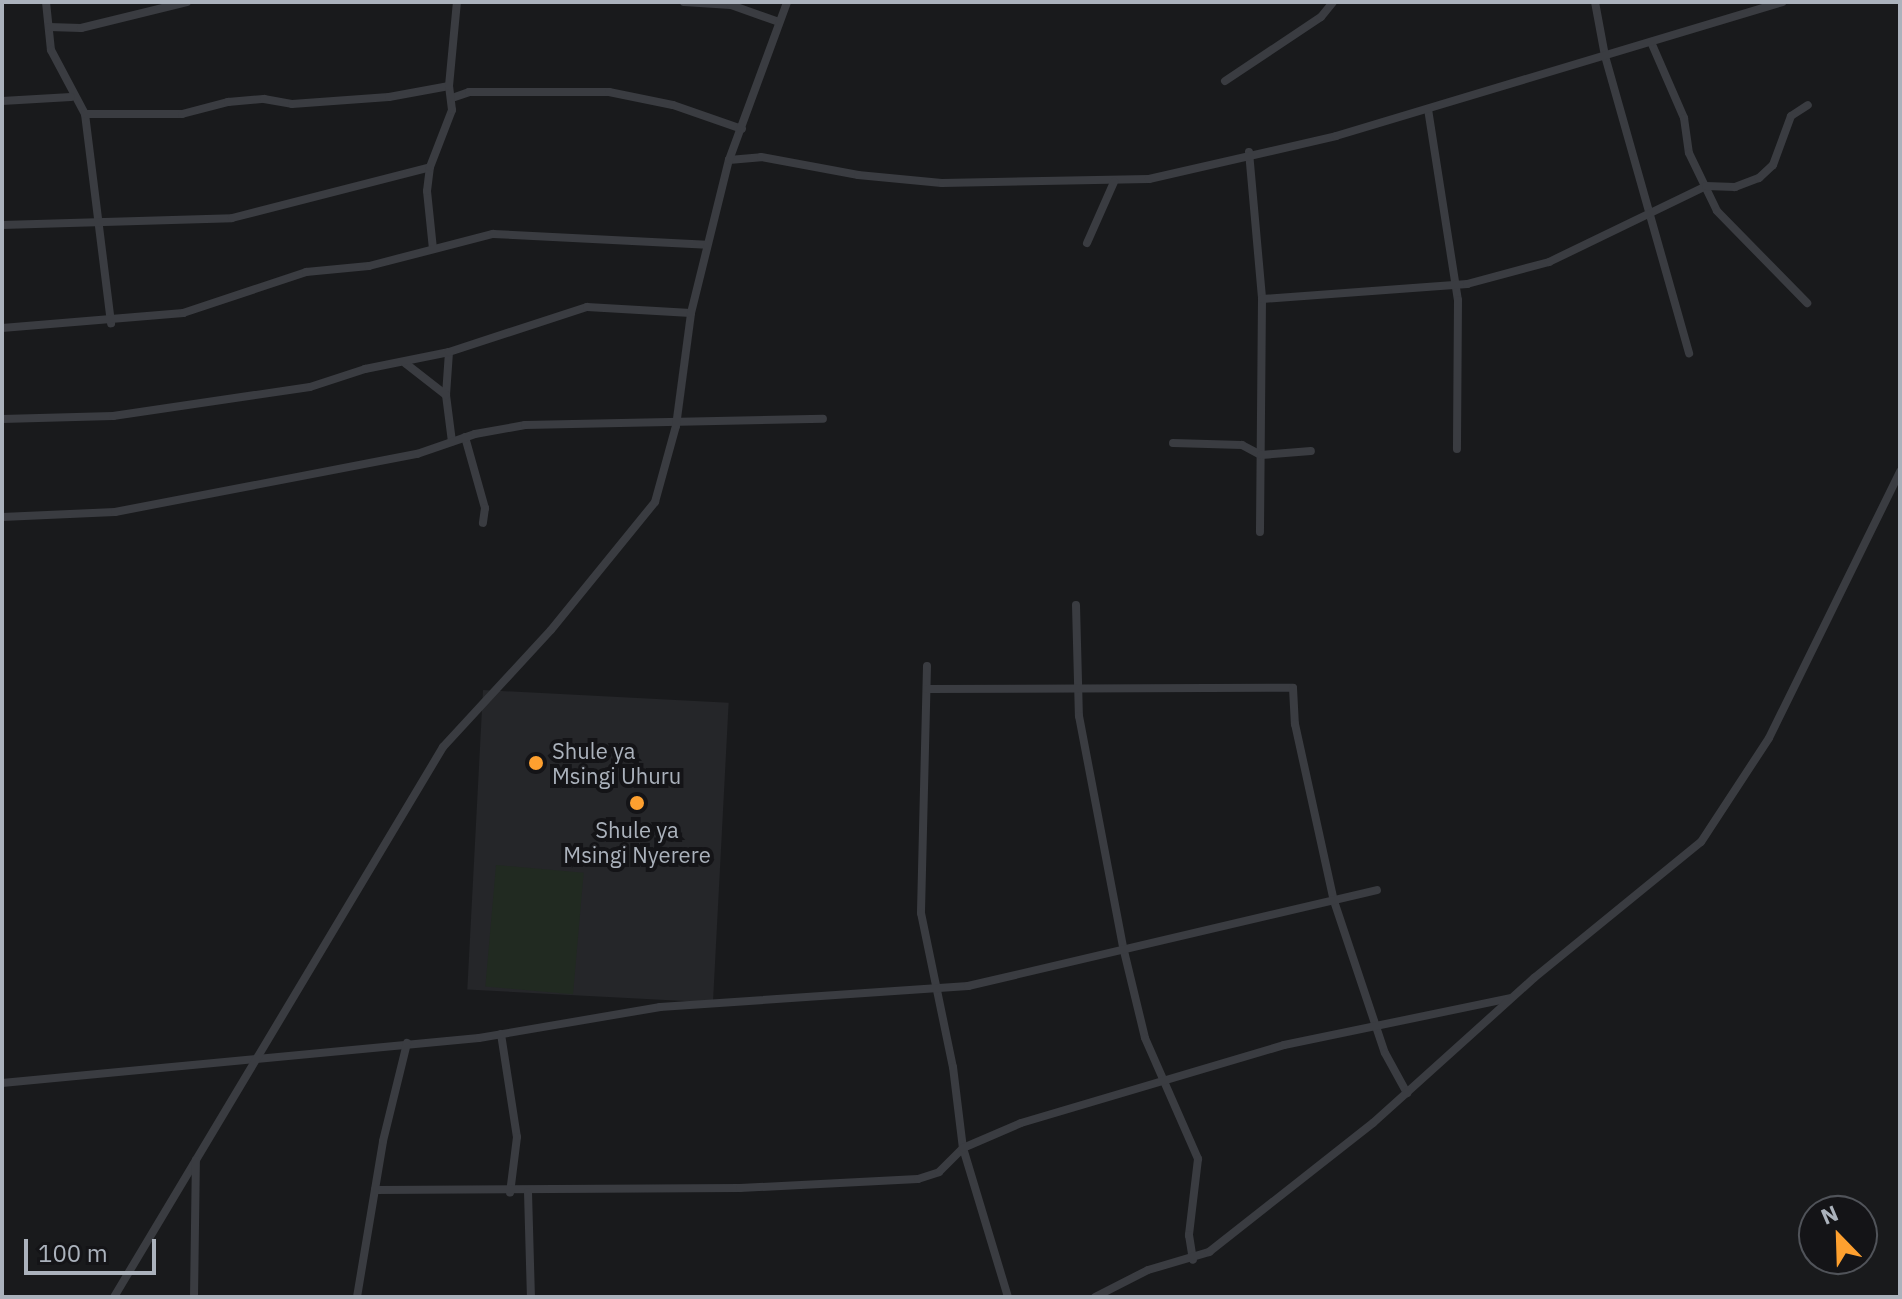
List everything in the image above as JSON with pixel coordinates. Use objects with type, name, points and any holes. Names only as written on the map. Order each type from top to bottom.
[{"type":"street","points":[[46,2],[51,50],[71,97],[85,114],[111,323]]},
{"type":"street","points":[[49,27],[81,28],[187,2]]},
{"type":"street","points":[[433,249],[427,207],[430,167],[452,98],[449,86],[457,2]]},
{"type":"street","points":[[684,2],[731,5],[779,22]]},
{"type":"street","points":[[114,1297],[260,1058],[443,747],[551,630],[655,502],[676,426],[691,313],[729,160],[787,2]]},
{"type":"street","points":[[1225,81],[1321,17],[1333,2]]},
{"type":"street","points":[[1595,2],[1605,56],[1689,353]]},
{"type":"street","points":[[729,160],[761,157],[858,175],[942,183],[1149,179],[1249,152],[1336,136],[1782,2]]},
{"type":"street","points":[[1651,42],[1684,118],[1689,153],[1717,211],[1807,303]]},
{"type":"street","points":[[85,114],[182,114],[228,102],[264,99],[292,104],[389,97],[449,86]]},
{"type":"street","points":[[452,98],[469,92],[609,92],[673,105],[742,129]]},
{"type":"street","points":[[2,101],[71,97]]},
{"type":"street","points":[[1262,299],[1467,284],[1549,262],[1706,186],[1735,187],[1759,178],[1773,165],[1791,116],[1808,105]]},
{"type":"street","points":[[1428,109],[1458,300],[1457,449]]},
{"type":"street","points":[[1249,152],[1262,299],[1260,532]]},
{"type":"street","points":[[2,225],[232,218],[430,167]]},
{"type":"street","points":[[1087,243],[1114,182]]},
{"type":"street","points":[[2,328],[111,323],[183,313],[306,272],[369,266],[493,234],[707,245]]},
{"type":"street","points":[[2,419],[113,416],[211,404],[449,352],[587,307],[691,313]]},
{"type":"street","points":[[449,352],[446,395],[452,442]]},
{"type":"street","points":[[405,363],[446,395]]},
{"type":"street","points":[[2,517],[115,512],[417,454],[465,437],[525,425],[676,426],[823,419]]},
{"type":"street","points":[[465,437],[485,508],[483,523]]},
{"type":"street","points":[[1173,443],[1242,445],[1261,455],[1311,451]]},
{"type":"street","points":[[1095,1297],[1148,1270],[1193,1260],[1407,1093],[1513,997],[1701,842],[1720,819],[1769,738],[1900,472]]},
{"type":"street","points":[[1076,605],[1079,716],[1124,951],[1145,1038],[1198,1159],[1189,1235],[1193,1260]]},
{"type":"street","points":[[927,666],[921,913],[934,990],[953,1067],[963,1148],[1008,1297]]},
{"type":"street","points":[[927,689],[1079,691],[1293,688],[1295,724],[1334,901],[1377,1026],[1407,1093]]},
{"type":"street","points":[[2,1083],[501,1034],[660,1007],[934,990],[1124,951],[1377,890]]},
{"type":"street","points":[[375,1190],[510,1193],[918,1179],[939,1172],[963,1148],[1021,1123],[1284,1045],[1513,997]]},
{"type":"street","points":[[501,1034],[515,1103],[510,1193]]},
{"type":"street","points":[[357,1297],[375,1190],[407,1043]]},
{"type":"street","points":[[194,1297],[196,1159]]},
{"type":"street","points":[[528,1192],[531,1297]]},
{"type":"shaded area","points":[[483,690],[729,703],[713,1002],[467,990]]},
{"type":"shaded area","points":[[496,865],[584,873],[573,994],[485,987]]},
{"type":"place","name":"Shule ya Msingi Uhuru","points":[[536,763]]},
{"type":"place","name":"Shule ya Msingi Nyerere","points":[[637,803]]}]
